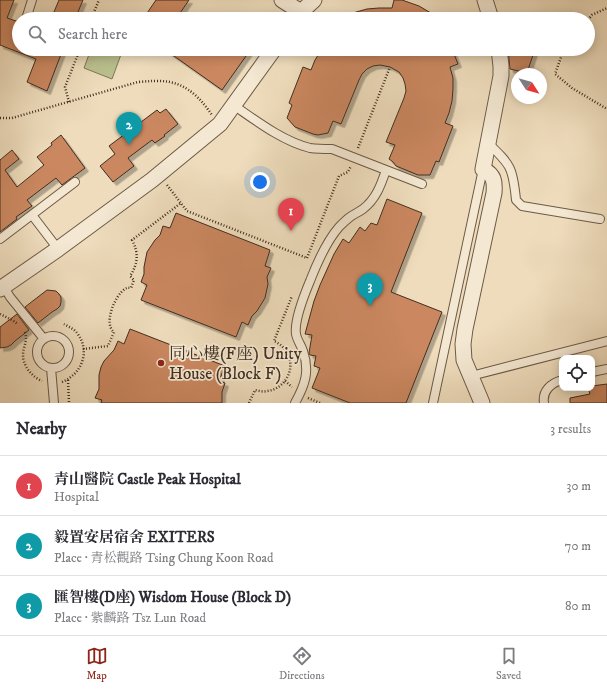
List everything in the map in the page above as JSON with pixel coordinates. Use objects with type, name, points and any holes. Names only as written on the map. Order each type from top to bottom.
[{"type":"street","points":[[282,0],[295,12]]},
{"type":"street","points":[[301,12],[314,0]]},
{"type":"street","points":[[485,0],[489,12]]},
{"type":"street","points":[[2,288],[152,180],[220,124],[269,56]]},
{"type":"street","points":[[482,403],[464,360],[463,344],[495,186],[492,176],[489,172],[483,169],[501,76],[500,56]]},
{"type":"lane","points":[[28,12],[32,0]]},
{"type":"lane","points":[[238,109],[275,132],[302,146],[332,149],[422,184]]},
{"type":"lane","points":[[488,143],[510,167],[514,181],[516,200],[522,206],[600,219]]},
{"type":"lane","points":[[433,403],[483,169]]},
{"type":"lane","points":[[295,403],[304,385],[306,377],[303,352],[296,335],[295,328],[302,301],[318,262],[333,234],[350,217],[364,209],[369,204],[378,191],[386,170]]},
{"type":"lane","points":[[0,239],[75,182]]},
{"type":"lane","points":[[32,215],[58,249]]},
{"type":"lane","points":[[2,288],[44,339]]},
{"type":"lane","points":[[57,336],[66,342],[70,350],[65,364],[61,367],[51,368],[43,365],[37,352],[40,343],[44,339],[57,336]]},
{"type":"lane","points":[[470,376],[607,341]]},
{"type":"lane","points":[[51,368],[54,403]]},
{"type":"lane","points":[[595,371],[607,369]]},
{"type":"lane","points":[[544,403],[545,392],[549,386],[559,381]]},
{"type":"path","points":[[94,12],[99,0]]},
{"type":"path","points":[[595,14],[607,8]]},
{"type":"path","points":[[69,102],[65,87],[77,56]]},
{"type":"path","points":[[561,56],[555,74],[572,88],[607,109]]},
{"type":"path","points":[[0,118],[12,118],[138,82],[159,80],[180,84],[196,95],[214,116]]},
{"type":"path","points":[[166,183],[187,211],[307,258]]},
{"type":"path","points":[[84,349],[108,346],[114,332],[109,327],[113,306],[124,289],[131,288],[134,280],[130,276],[134,271],[137,258],[135,246],[132,240],[181,203]]},
{"type":"path","points":[[0,314],[18,324]]},
{"type":"path","points":[[68,380],[69,403]]},
{"type":"green space","points":[[88,56],[120,56],[112,79],[84,68]]},
{"type":"building","points":[[0,0],[14,0],[7,18],[12,20],[12,50],[0,45]]},
{"type":"building","points":[[59,0],[83,0],[78,12],[54,12]]},
{"type":"building","points":[[156,0],[189,0],[181,12],[148,12]]},
{"type":"building","points":[[394,0],[402,0],[419,6],[429,12],[356,12],[367,9],[392,8]]},
{"type":"building","points":[[28,56],[60,56],[47,91],[27,82],[36,59]]},
{"type":"building","points":[[174,56],[246,56],[222,90]]},
{"type":"building","points":[[318,56],[455,56],[458,64],[450,67],[453,78],[452,101],[445,123],[453,126],[439,162],[436,161],[430,175],[418,175],[396,166],[389,159],[395,145],[386,142],[406,91],[403,78],[399,72],[390,67],[380,65],[373,66],[362,74],[341,124],[333,121],[328,133],[318,135],[295,127],[287,118],[292,105],[289,103],[303,67],[311,70]]},
{"type":"building","points":[[509,56],[533,56],[529,68],[511,68],[511,69]]},
{"type":"building","points":[[166,109],[178,124],[155,143],[152,140],[128,158],[134,166],[113,182],[100,166],[115,154],[109,146],[157,110],[160,113]]},
{"type":"building","points":[[61,135],[85,168],[62,185],[56,178],[27,200],[32,206],[16,217],[17,219],[0,232],[0,160],[12,150],[19,159],[5,170],[17,187],[44,165],[37,157],[52,145],[51,143]]},
{"type":"building","points":[[387,199],[422,213],[391,292],[442,312],[406,403],[350,403],[312,388],[320,368],[314,366],[316,356],[310,355],[309,353],[312,335],[305,334],[320,285],[334,254],[343,239],[349,243],[360,227],[365,231],[371,223],[377,225]]},
{"type":"building","points":[[176,213],[270,250],[265,266],[271,268],[267,277],[268,284],[265,298],[252,316],[248,325],[242,322],[236,337],[141,300],[147,285],[141,282],[144,274],[147,252],[160,235],[163,226],[170,228]]},
{"type":"building","points":[[47,290],[56,291],[59,294],[61,297],[60,306],[38,323],[25,307]]},
{"type":"building","points":[[17,314],[29,330],[11,345],[0,348],[0,327]]},
{"type":"building","name":"同心樓(F座) Unity House (Block F)","points":[[130,329],[225,366],[219,381],[225,383],[222,392],[222,403],[101,403],[102,400],[95,398],[99,389],[99,375],[101,367],[104,361],[114,350],[118,341],[124,344]]},
{"type":"building","points":[[607,384],[607,403],[570,403],[570,398],[590,394],[589,391],[595,391],[595,386]]},
{"type":"place","name":"毅置安居宿舍 EXITERS","points":[[129,145]]},
{"type":"place","name":"青山醫院 Castle Peak Hospital","points":[[291,231]]},
{"type":"place","name":"匯智樓(D座) Wisdom House (Block D)","points":[[370,306]]},
{"type":"place","name":"同心樓(F座) Unity House (Block F)","points":[[161,363]]}]
